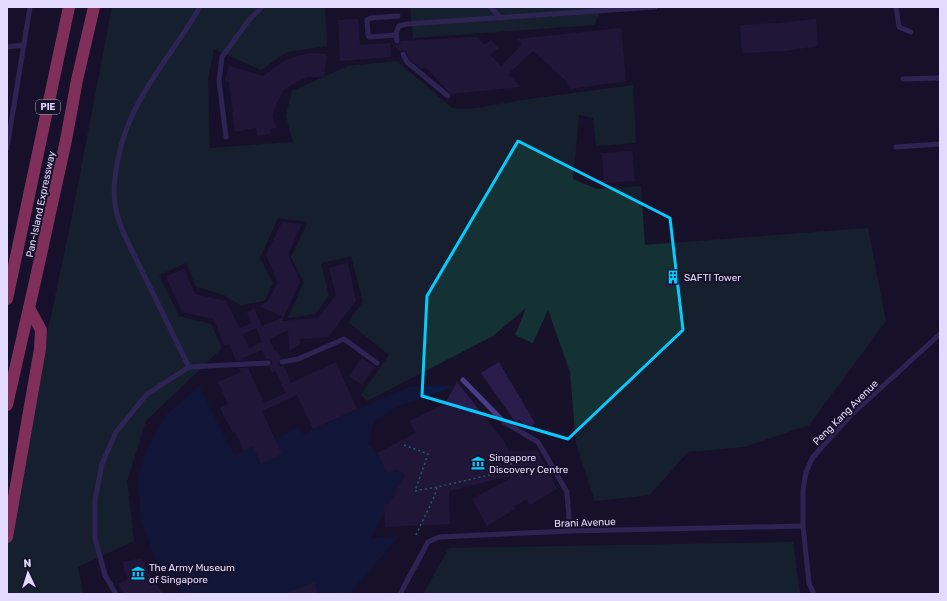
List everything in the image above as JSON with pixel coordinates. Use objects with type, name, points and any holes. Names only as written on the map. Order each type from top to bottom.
[{"type":"highway","name":"Pan-Island Expressway","points":[[7,298],[69,7]]},
{"type":"highway","name":"Pan-Island Expressway","points":[[7,405],[30,308],[66,140],[77,80],[94,7]]},
{"type":"highway","points":[[7,270],[27,206]]},
{"type":"highway","points":[[7,537],[42,330],[30,308]]},
{"type":"lane","points":[[7,148],[9,128],[30,7]]},
{"type":"lane","points":[[189,367],[138,263],[119,220],[115,209],[114,183],[125,135],[131,118],[150,84],[200,7]]},
{"type":"lane","points":[[226,137],[219,81],[222,57],[249,20],[262,7]]},
{"type":"lane","points":[[490,7],[501,18]]},
{"type":"lane","points":[[397,41],[397,29],[399,26],[407,24],[656,7]]},
{"type":"lane","points":[[896,7],[899,27],[911,32]]},
{"type":"lane","points":[[396,35],[369,36],[367,22],[371,18],[398,16]]},
{"type":"lane","points":[[7,47],[24,45]]},
{"type":"lane","points":[[403,54],[407,62],[448,96]]},
{"type":"lane","points":[[903,79],[940,78]]},
{"type":"lane","points":[[896,147],[940,144]]},
{"type":"lane","name":"Peng Kang Avenue","points":[[814,594],[809,583],[803,526],[804,484],[806,472],[813,457],[850,416],[940,334]]},
{"type":"lane","points":[[282,362],[298,359],[344,339],[377,363]]},
{"type":"lane","points":[[116,594],[105,575],[95,538],[95,500],[102,464],[116,432],[147,394],[189,367],[268,363]]},
{"type":"lane","points":[[463,380],[504,422],[538,442],[567,492],[570,531]]},
{"type":"lane","name":"Brani Avenue","points":[[400,594],[428,542],[438,537],[570,531],[803,526]]},
{"type":"path","points":[[404,445],[428,454],[415,490],[437,488],[498,473],[525,454]]},
{"type":"path","points":[[416,535],[437,488]]},
{"type":"highlighted area","points":[[518,141],[670,218],[683,330],[568,439],[422,396],[427,296]]},
{"type":"green space","points":[[112,7],[325,7],[327,46],[287,52],[261,70],[214,49],[208,79],[210,148],[293,142],[286,116],[292,91],[348,66],[397,61],[452,108],[470,109],[529,99],[633,85],[636,143],[596,146],[593,118],[579,115],[573,179],[597,189],[641,186],[645,245],[868,228],[886,321],[809,425],[744,447],[688,452],[650,495],[595,501],[576,444],[570,372],[548,310],[533,343],[515,335],[526,308],[493,336],[367,401],[361,395],[389,355],[348,322],[363,302],[351,256],[321,263],[329,296],[315,314],[288,318],[304,282],[291,257],[308,222],[278,218],[260,258],[273,283],[264,301],[240,305],[224,295],[196,287],[186,263],[159,275],[179,316],[211,324],[222,348],[146,421],[127,481],[134,541],[78,567],[83,594],[7,594],[7,496],[32,407],[71,221]]},
{"type":"green space","points":[[410,7],[603,7],[594,25],[413,38]]},
{"type":"green space","points":[[793,542],[800,594],[423,594],[449,548]]},
{"type":"water","points":[[199,386],[235,457],[244,450],[253,446],[261,463],[282,454],[275,440],[298,427],[305,436],[313,429],[409,387],[455,386],[399,406],[374,421],[368,444],[377,453],[387,473],[397,469],[405,475],[370,539],[399,536],[349,594],[187,594],[175,586],[155,558],[141,520],[138,478],[148,447],[166,415]]},
{"type":"building","points":[[358,19],[360,45],[390,43],[391,57],[340,61],[338,20]]},
{"type":"building","points":[[816,19],[818,46],[784,51],[742,53],[740,25]]},
{"type":"building","points":[[621,28],[626,81],[570,89],[564,79],[533,51],[508,74],[521,87],[451,94],[425,67],[422,69],[410,59],[406,51],[400,51],[391,42],[397,45],[400,44],[401,41],[478,37],[484,45],[491,40],[499,48],[490,55],[501,66],[523,44],[517,39]]},
{"type":"building","points":[[309,53],[327,54],[324,77],[307,77],[284,90],[275,106],[273,117],[276,128],[270,129],[271,134],[257,136],[256,128],[235,132],[229,81],[225,80],[229,66],[264,76],[286,60]]},
{"type":"building","points":[[632,151],[635,181],[604,183],[602,153]]},
{"type":"building","points":[[282,222],[302,224],[288,254],[300,282],[282,321],[318,318],[336,295],[329,268],[348,263],[356,301],[328,337],[300,339],[300,345],[289,350],[288,330],[269,339],[280,358],[278,363],[280,366],[284,366],[291,383],[336,362],[357,409],[313,429],[297,395],[262,411],[282,454],[261,464],[253,446],[244,450],[235,432],[233,433],[226,421],[220,407],[228,404],[218,382],[241,372],[239,368],[248,368],[264,403],[286,393],[275,371],[272,373],[269,367],[272,364],[272,361],[266,359],[262,350],[243,358],[244,360],[236,361],[229,344],[224,346],[214,319],[182,312],[166,276],[184,269],[195,294],[226,301],[240,328],[252,323],[247,312],[254,308],[262,326],[283,317],[259,306],[268,301],[278,283],[266,255]],"holes":[[[256,328],[262,342],[249,348],[243,334]]]},
{"type":"building","name":"SAFTI Tower","points":[[672,269],[684,285],[664,287]]},
{"type":"building","points":[[362,358],[375,367],[362,385],[349,376]]},
{"type":"building","points":[[499,362],[535,423],[527,429],[520,420],[516,423],[481,373]]},
{"type":"building","name":"Singapore Discovery Centre","points":[[457,382],[504,441],[509,451],[537,450],[557,489],[530,505],[526,500],[514,506],[515,509],[487,526],[472,499],[511,478],[510,476],[449,491],[450,524],[385,527],[384,504],[389,504],[405,475],[397,469],[387,473],[377,453],[416,433],[410,421],[445,403]]},
{"type":"building","name":"The Army Museum of Singapore","points":[[142,558],[146,568],[163,594],[125,594],[118,584],[128,579],[122,562]]},
{"type":"building","points":[[314,582],[318,594],[285,594]]},
{"type":"place","name":"SAFTI Tower","points":[[673,277]]},
{"type":"place","name":"Singapore Discovery Centre","points":[[478,463]]},
{"type":"place","name":"The Army Museum of Singapore","points":[[138,573]]}]
